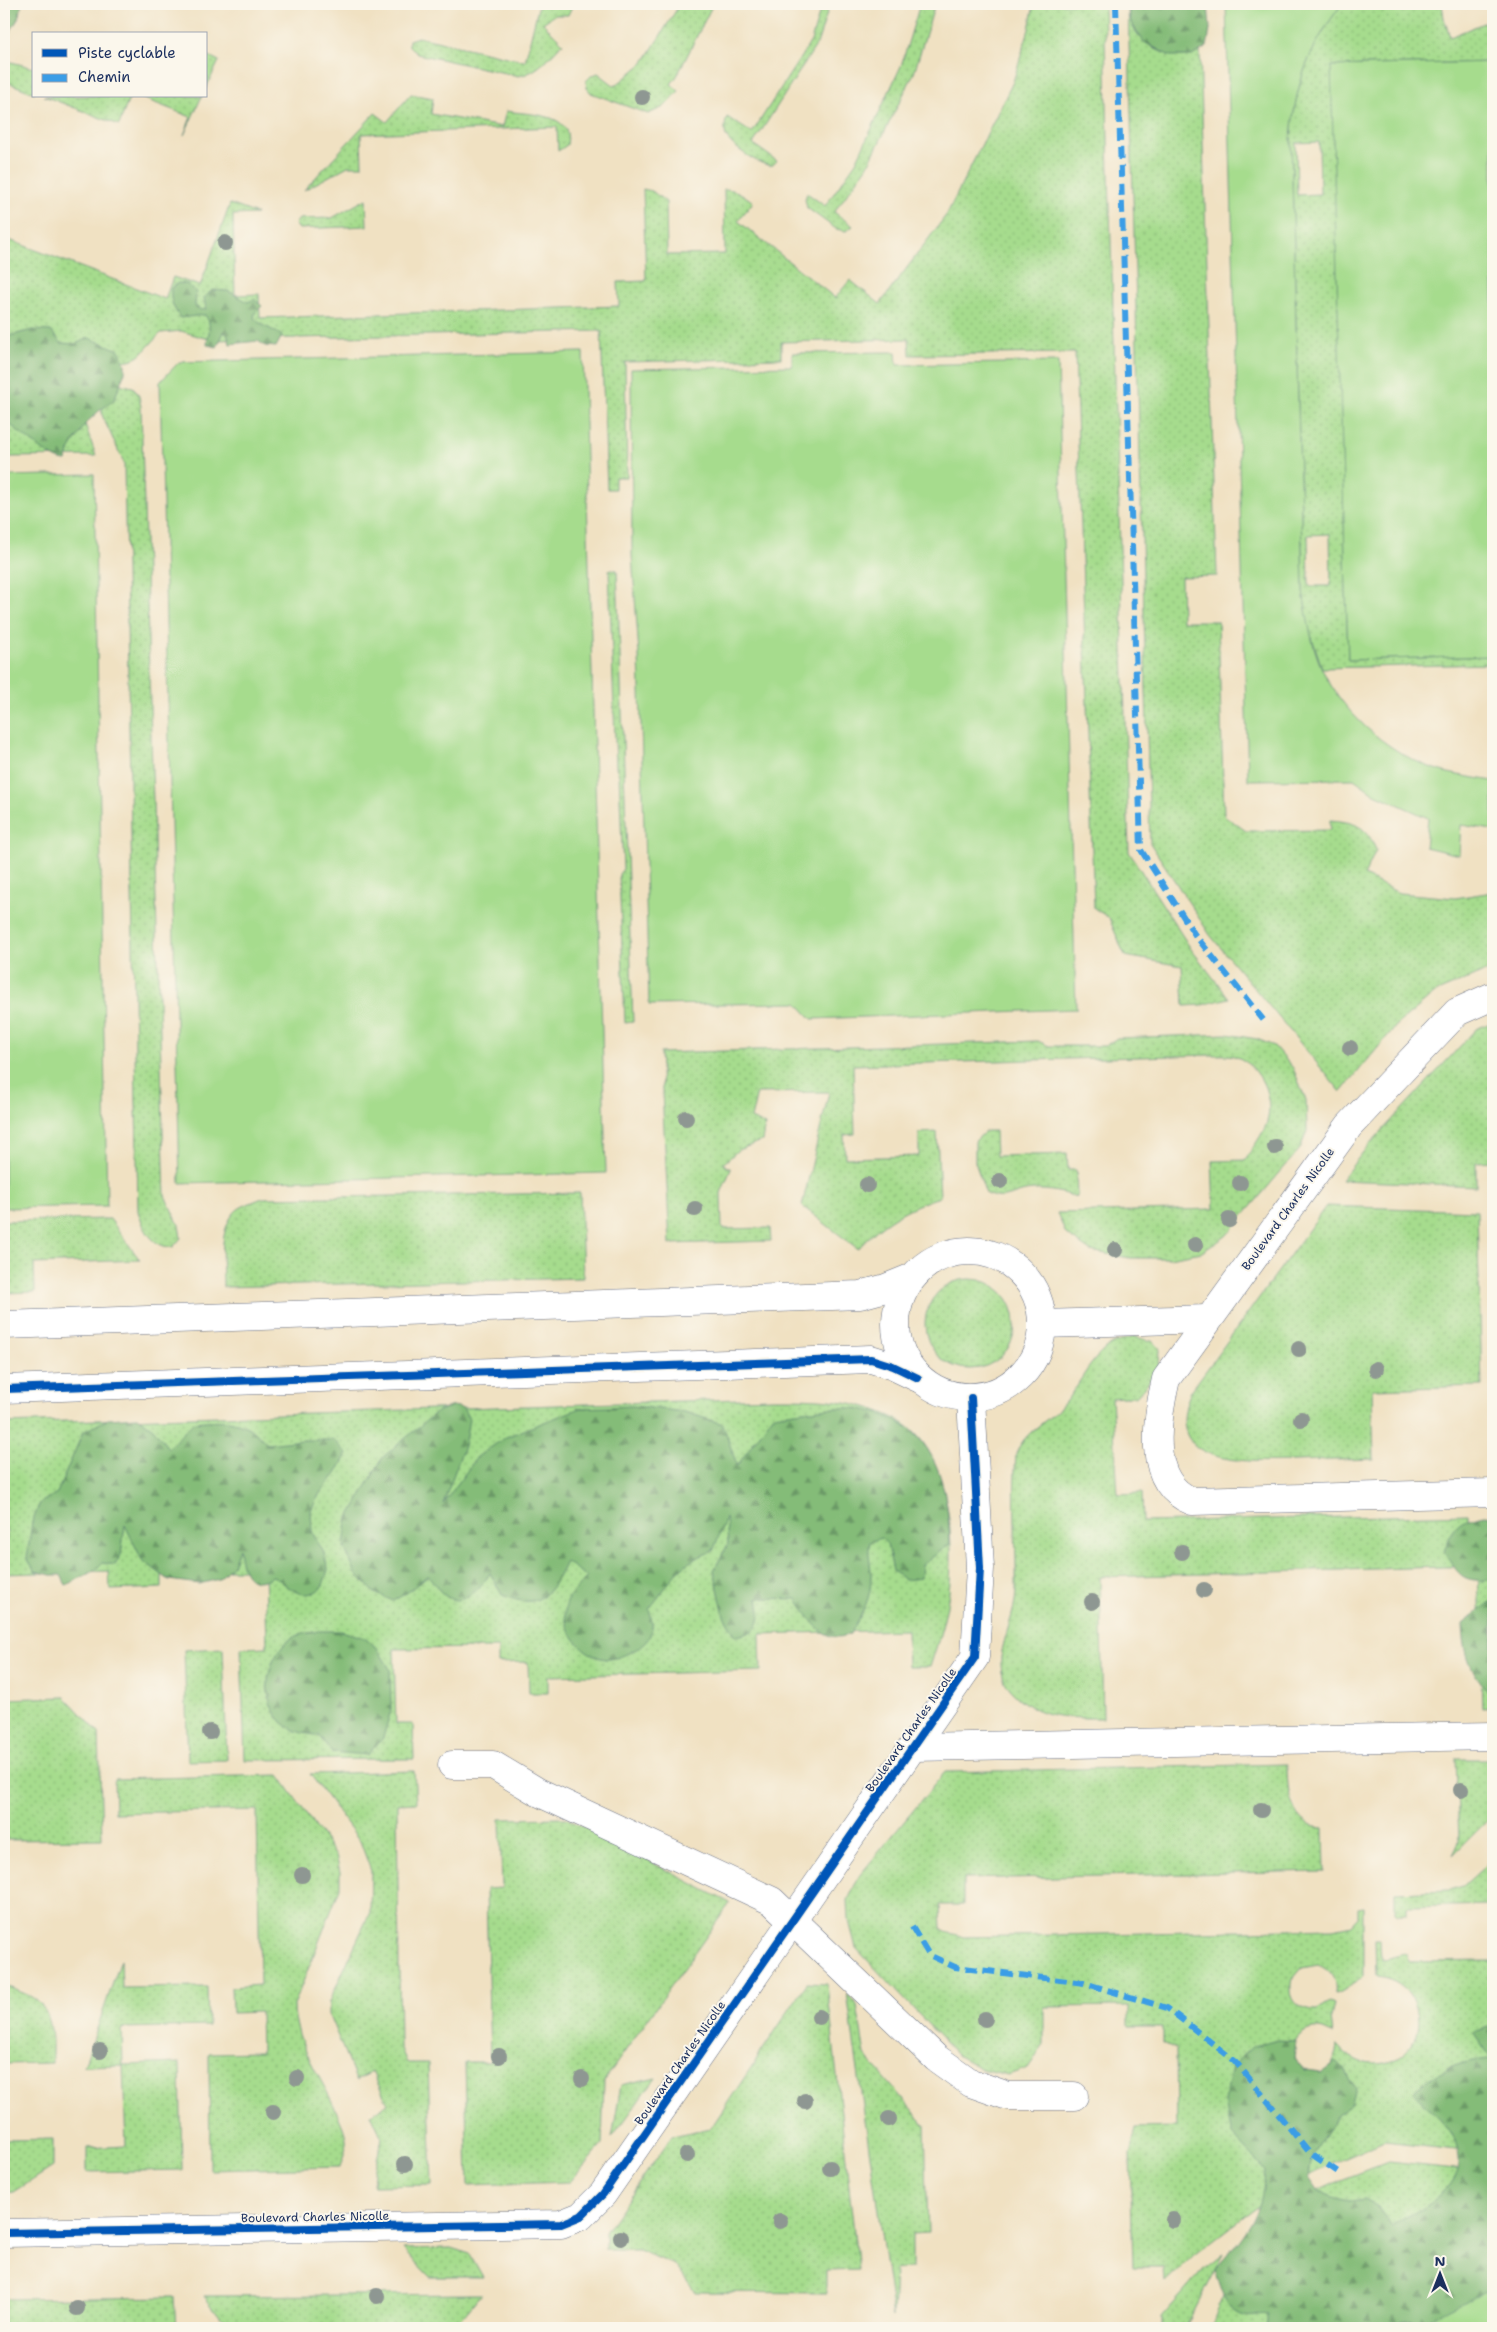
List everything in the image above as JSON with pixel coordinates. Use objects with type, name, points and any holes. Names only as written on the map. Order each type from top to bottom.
[{"type":"street","name":"Boulevard Charles Nicolle","points":[[1493,996],[1457,1012],[1348,1126],[1207,1319],[1166,1379],[1158,1412],[1160,1462],[1169,1483],[1180,1496],[1192,1501],[1493,1493]]},
{"type":"street","points":[[4,1389],[871,1359],[893,1366],[946,1394],[971,1398],[1002,1390],[1019,1378],[1037,1353],[1043,1324],[1040,1303],[1028,1280],[1010,1263],[986,1253],[961,1252],[941,1256],[927,1264],[913,1277],[899,1301],[895,1329],[903,1357],[918,1378]]},
{"type":"street","points":[[4,1325],[860,1295],[886,1288],[913,1277]]},
{"type":"street","points":[[1043,1324],[1207,1319]]},
{"type":"street","name":"Boulevard Charles Nicolle","points":[[4,2233],[561,2224],[581,2216],[603,2194],[975,1657],[980,1568],[971,1398]]},
{"type":"street","points":[[913,1747],[1493,1736]]},
{"type":"street","points":[[452,1765],[493,1765],[538,1792],[772,1902],[936,2058],[971,2083],[1008,2096],[1074,2096]]},
{"type":"green space","points":[[4,4],[22,4],[18,19],[8,35],[4,35]]},
{"type":"green space","points":[[539,4],[573,4],[568,15],[554,15],[543,23],[563,43],[543,63],[526,74],[519,76],[417,54],[409,46],[409,40],[418,37],[525,61]]},
{"type":"green space","points":[[680,4],[713,4],[677,76],[671,84],[679,91],[664,107],[648,114],[591,93],[587,88],[586,81],[591,76],[598,73],[615,86],[644,62]]},
{"type":"green space","points":[[822,4],[830,4],[817,44],[753,144],[777,161],[773,165],[762,163],[747,155],[729,140],[725,132],[727,117],[752,133],[811,41]]},
{"type":"green space","points":[[920,4],[935,4],[914,73],[867,167],[834,212],[853,226],[846,231],[836,229],[807,208],[805,199],[807,193],[825,206],[856,162],[901,66]]},
{"type":"green space","points":[[1034,4],[1104,4],[1129,852],[1191,949],[1229,998],[1202,1005],[1184,1006],[1182,966],[1125,956],[1109,918],[1094,908],[1075,353],[910,355],[909,339],[781,342],[781,358],[625,362],[627,477],[615,477],[615,489],[607,489],[601,331],[212,340],[181,331],[161,333],[142,353],[133,359],[105,362],[84,421],[96,456],[4,457],[4,238],[165,299],[173,277],[200,286],[230,204],[257,214],[233,215],[235,295],[259,294],[260,318],[619,306],[618,282],[646,281],[643,189],[652,191],[666,202],[667,255],[725,254],[724,189],[728,189],[740,193],[753,202],[738,221],[835,298],[850,280],[880,304],[947,214],[1013,82],[1029,29]]},
{"type":"green space","points":[[1128,4],[1131,23],[1136,32],[1151,47],[1171,55],[1181,56],[1191,55],[1200,51],[1217,576],[1181,577],[1182,621],[1218,621],[1224,815],[1246,831],[1330,830],[1330,820],[1354,824],[1369,835],[1376,850],[1364,876],[1399,893],[1455,898],[1493,892],[1493,968],[1435,993],[1396,1026],[1341,1092],[1210,935],[1150,843]]},
{"type":"green space","points":[[1128,4],[1208,4],[1210,29],[1207,47],[1192,56],[1170,56],[1144,42],[1131,23]]},
{"type":"green space","points":[[1226,4],[1342,4],[1330,20],[1312,51],[1300,83],[1291,138],[1303,591],[1312,640],[1318,660],[1332,687],[1357,719],[1389,745],[1425,765],[1444,772],[1493,781],[1493,830],[1461,825],[1459,855],[1425,847],[1428,818],[1375,794],[1354,779],[1248,780]]},
{"type":"green space","points":[[1342,4],[1442,4],[1450,37],[1493,19],[1493,62],[1332,66],[1348,660],[1493,656],[1493,664],[1322,668],[1308,626],[1303,591],[1291,138],[1300,83],[1312,51],[1330,20]],"holes":[[[1319,142],[1320,194],[1297,195],[1296,143]],[[1330,534],[1331,586],[1309,586],[1308,535]]]},
{"type":"green space","points":[[209,56],[219,61],[208,84]]},
{"type":"green space","points":[[4,60],[32,67],[32,92],[4,81]]},
{"type":"green space","points":[[1493,62],[1493,656],[1348,660],[1331,66]]},
{"type":"green space","points":[[411,94],[433,98],[431,114],[502,127],[506,111],[548,117],[564,126],[567,134],[567,145],[558,151],[557,127],[361,134],[362,166],[348,166],[304,190],[375,113],[387,122]]},
{"type":"green space","points":[[49,98],[129,98],[119,125]]},
{"type":"green space","points":[[142,98],[201,98],[184,135],[191,117]]},
{"type":"green space","points":[[366,199],[367,226],[299,229],[295,224],[299,219],[332,218]]},
{"type":"green space","points":[[178,283],[187,284],[196,292],[195,306],[201,310],[206,309],[204,298],[212,290],[228,291],[248,302],[254,299],[262,306],[255,313],[254,318],[282,336],[276,347],[265,346],[258,341],[230,344],[228,335],[224,332],[217,347],[207,345],[209,322],[205,315],[180,318],[174,307],[171,288]]},
{"type":"green space","points":[[32,330],[51,331],[61,343],[75,344],[89,338],[119,350],[125,364],[125,372],[114,400],[86,423],[70,449],[66,461],[43,451],[4,420],[4,340],[9,336]]},
{"type":"green space","points":[[583,352],[606,1173],[180,1183],[160,382],[179,362]]},
{"type":"green space","points":[[896,352],[897,365],[1058,362],[1076,1009],[812,1019],[797,1003],[649,1005],[639,654],[632,555],[631,369],[792,366],[792,353]]},
{"type":"green space","points":[[119,384],[133,387],[139,396],[141,407],[165,1196],[179,1225],[181,1238],[173,1247],[154,1241],[146,1231],[138,1211],[124,463],[102,415],[102,401]]},
{"type":"green space","points":[[94,474],[107,1206],[4,1208],[4,476]]},
{"type":"green space","points":[[609,570],[617,570],[633,1022],[625,1023],[619,874],[623,869],[619,775],[616,767]]},
{"type":"green space","points":[[1493,1022],[1493,1161],[1476,1162],[1476,1186],[1341,1180],[1368,1146],[1476,1029]]},
{"type":"green space","points":[[1227,1034],[1257,1039],[1274,1046],[1293,1068],[1306,1100],[1307,1131],[1300,1149],[1226,1236],[1202,1252],[1169,1258],[1130,1258],[1090,1251],[1066,1234],[1057,1213],[1214,1209],[1212,1161],[1245,1160],[1263,1132],[1269,1113],[1267,1094],[1259,1076],[1245,1062],[1231,1055],[853,1065],[855,1134],[844,1135],[845,1158],[919,1156],[919,1133],[937,1132],[940,1197],[916,1206],[895,1217],[875,1231],[858,1249],[802,1206],[829,1092],[757,1093],[751,1119],[765,1125],[762,1141],[738,1150],[723,1164],[731,1169],[721,1193],[722,1229],[770,1228],[771,1241],[670,1244],[660,1053],[1038,1041],[1049,1046],[1105,1046],[1117,1038]]},
{"type":"green space","points":[[986,1131],[995,1131],[996,1156],[1067,1154],[1068,1170],[1076,1170],[1077,1197],[1040,1190],[1027,1191],[1005,1197],[986,1194],[975,1162],[975,1141]]},
{"type":"green space","points":[[580,1193],[583,1278],[223,1287],[223,1239],[229,1221],[239,1208],[262,1198]]},
{"type":"green space","points":[[1326,1206],[1477,1211],[1482,1386],[1372,1389],[1374,1459],[1253,1461],[1212,1455],[1197,1447],[1187,1434],[1184,1416],[1191,1391]]},
{"type":"green space","points":[[110,1219],[140,1260],[34,1264],[35,1292],[4,1293],[4,1221]]},
{"type":"green space","points":[[970,1279],[987,1282],[1002,1292],[1012,1307],[1015,1324],[1012,1341],[1002,1356],[987,1366],[970,1369],[953,1366],[938,1356],[928,1341],[925,1324],[928,1307],[938,1292],[953,1282]]},
{"type":"green space","points":[[1135,1337],[1152,1341],[1160,1348],[1159,1369],[1137,1396],[1112,1398],[1118,1494],[1142,1493],[1143,1522],[1468,1514],[1469,1544],[1493,1544],[1493,1707],[1482,1708],[1478,1566],[1100,1577],[1103,1718],[1067,1717],[1045,1713],[1025,1703],[1011,1691],[1002,1673],[1001,1657],[1014,1608],[1016,1591],[1014,1488],[1016,1454],[1029,1434],[1066,1401],[1104,1350],[1118,1342]]},
{"type":"green space","points":[[772,1398],[820,1399],[867,1407],[898,1420],[915,1433],[928,1450],[944,1492],[951,1539],[950,1582],[947,1604],[930,1667],[908,1667],[907,1630],[760,1634],[761,1671],[548,1676],[548,1693],[529,1693],[528,1662],[498,1663],[498,1648],[394,1649],[396,1724],[413,1724],[414,1759],[245,1760],[241,1648],[267,1647],[265,1570],[162,1570],[162,1588],[110,1590],[109,1571],[4,1574],[7,1531],[4,1526],[4,1423]]},
{"type":"green space","points":[[453,1406],[463,1408],[469,1419],[464,1446],[443,1504],[477,1457],[506,1437],[580,1408],[634,1406],[685,1412],[723,1424],[737,1466],[773,1415],[829,1408],[861,1409],[886,1416],[906,1427],[921,1440],[932,1457],[940,1476],[945,1497],[950,1544],[922,1565],[921,1578],[905,1580],[893,1571],[887,1544],[881,1538],[870,1542],[871,1583],[868,1598],[850,1634],[841,1637],[832,1636],[818,1628],[797,1599],[758,1598],[760,1618],[758,1623],[751,1631],[736,1636],[724,1616],[714,1570],[728,1544],[726,1518],[713,1551],[700,1556],[682,1568],[649,1609],[652,1625],[648,1640],[630,1652],[616,1658],[605,1659],[596,1656],[587,1651],[572,1636],[565,1617],[566,1607],[571,1595],[587,1577],[566,1562],[549,1591],[535,1600],[515,1600],[502,1595],[490,1573],[475,1592],[462,1599],[455,1600],[447,1597],[428,1575],[408,1592],[393,1601],[375,1593],[356,1574],[344,1547],[347,1521],[383,1457],[438,1411]]},
{"type":"green space","points":[[137,1417],[153,1428],[168,1448],[194,1422],[234,1422],[251,1429],[267,1444],[303,1440],[335,1440],[347,1454],[336,1474],[320,1493],[311,1510],[312,1532],[324,1553],[328,1570],[322,1588],[307,1594],[301,1594],[273,1576],[257,1581],[252,1579],[244,1570],[239,1548],[233,1565],[219,1579],[199,1584],[169,1580],[142,1560],[125,1525],[121,1555],[115,1565],[102,1563],[94,1571],[66,1585],[61,1575],[51,1575],[35,1571],[27,1558],[32,1522],[40,1503],[57,1493],[83,1432],[108,1419]]},
{"type":"green space","points":[[1485,1515],[1493,1516],[1493,1580],[1468,1579],[1458,1572],[1444,1551],[1454,1529],[1458,1525],[1468,1519]]},
{"type":"green space","points":[[1493,1600],[1493,1696],[1479,1680],[1470,1663],[1465,1645],[1463,1624]]},
{"type":"green space","points":[[318,1631],[341,1631],[363,1637],[377,1648],[390,1669],[391,1710],[383,1738],[367,1755],[332,1752],[319,1736],[296,1731],[284,1723],[275,1713],[270,1701],[269,1673],[281,1648],[292,1638]]},
{"type":"green space","points":[[223,1648],[227,1760],[188,1761],[184,1650]]},
{"type":"green space","points":[[65,1697],[99,1733],[102,1839],[4,1840],[4,1699]]},
{"type":"green space","points":[[1456,1759],[1493,1759],[1493,1815],[1453,1855],[1459,1842]]},
{"type":"green space","points":[[1287,1764],[1290,1795],[1297,1814],[1304,1822],[1324,1828],[1325,1871],[963,1879],[963,1905],[940,1905],[941,1929],[963,1937],[1333,1929],[1351,1925],[1357,1918],[1357,1908],[1363,1907],[1363,1978],[1335,1994],[1335,1984],[1332,1976],[1318,1965],[1302,1968],[1292,1980],[1291,1992],[1293,1997],[1296,2002],[1305,2008],[1317,2010],[1330,2002],[1334,2004],[1331,2019],[1333,2034],[1320,2029],[1311,2029],[1300,2035],[1294,2045],[1294,2056],[1299,2065],[1307,2071],[1316,2073],[1326,2070],[1334,2061],[1338,2045],[1354,2059],[1364,2063],[1375,2064],[1393,2060],[1407,2051],[1415,2037],[1418,2021],[1415,2006],[1408,1992],[1395,1981],[1376,1976],[1375,1940],[1380,1940],[1381,1959],[1407,1954],[1408,1962],[1493,1961],[1493,2159],[1472,2151],[1385,2141],[1325,2167],[1277,2191],[1195,2254],[1165,2283],[1164,2267],[1133,2267],[1130,2155],[1136,2128],[1177,2127],[1176,2049],[1163,2043],[1163,2027],[1129,2027],[1129,2006],[1044,2007],[1044,2045],[1028,2068],[1008,2075],[982,2069],[958,2056],[856,1948],[849,1921],[848,1900],[859,1876],[945,1772]]},
{"type":"green space","points":[[414,1771],[416,1803],[397,1804],[400,2046],[407,2063],[428,2063],[432,2185],[373,2186],[374,2172],[382,2138],[371,2114],[388,2104],[372,2072],[356,2080],[329,2015],[329,2002],[370,1912],[371,1871],[360,1841],[310,1774]]},
{"type":"green space","points":[[279,1775],[336,1856],[340,1872],[340,1888],[294,2005],[295,2019],[304,2048],[341,2122],[346,2137],[346,2148],[340,2167],[210,2170],[209,2053],[261,2052],[260,2012],[232,2013],[231,1987],[260,1985],[257,1810],[115,1813],[114,1779]]},
{"type":"green space","points":[[566,1818],[730,1903],[604,2081],[602,2145],[570,2182],[468,2185],[465,2062],[490,2062],[486,1889],[502,1888],[500,1819]]},
{"type":"green space","points":[[1493,1859],[1493,1905],[1407,1907],[1407,1914],[1395,1912],[1395,1892],[1450,1890],[1463,1886]]},
{"type":"green space","points":[[121,1960],[122,1988],[207,1987],[208,2026],[122,2028],[123,2065],[84,2066]]},
{"type":"green space","points":[[807,1983],[827,1984],[858,2270],[826,2271],[826,2293],[695,2292],[675,2265],[638,2250],[605,2250],[605,2232],[672,2136],[711,2128]]},
{"type":"green space","points":[[4,1987],[33,1998],[41,2005],[50,2022],[52,2063],[4,2064]]},
{"type":"green space","points":[[847,1993],[857,2005],[865,2055],[925,2125],[928,2233],[912,2234],[912,2268],[895,2269],[893,2317]]},
{"type":"green space","points":[[1493,2026],[1493,2304],[1481,2305],[1432,2328],[1419,2321],[1410,2319],[1397,2324],[1397,2328],[1266,2328],[1268,2316],[1245,2316],[1233,2309],[1225,2297],[1215,2269],[1235,2246],[1256,2213],[1265,2170],[1232,2135],[1225,2102],[1232,2066],[1254,2046],[1278,2040],[1296,2041],[1294,2058],[1305,2071],[1321,2073],[1335,2063],[1346,2070],[1355,2089],[1350,2106],[1336,2116],[1311,2160],[1309,2178],[1319,2192],[1350,2201],[1365,2199],[1379,2207],[1391,2227],[1444,2192],[1453,2181],[1458,2168],[1458,2153],[1452,2135],[1413,2092],[1440,2072],[1449,2068],[1469,2062],[1492,2059],[1473,2032]]},
{"type":"green space","points":[[180,2063],[182,2170],[87,2172],[87,2148],[126,2146],[123,2065]]},
{"type":"green space","points":[[656,2077],[612,2138],[621,2085]]},
{"type":"green space","points":[[53,2139],[53,2167],[14,2192],[4,2193],[4,2140]]},
{"type":"green space","points":[[1388,2162],[1474,2171],[1493,2179],[1493,2308],[1484,2291],[1412,2328],[1210,2328],[1251,2234],[1289,2205],[1341,2180]]},
{"type":"green space","points":[[451,2248],[470,2254],[483,2277],[430,2277],[403,2249]]},
{"type":"green space","points":[[1223,2254],[1185,2328],[1161,2328],[1161,2318],[1204,2269]]},
{"type":"green space","points":[[1485,2291],[1493,2308],[1493,2328],[1412,2328]]},
{"type":"green space","points":[[481,2294],[453,2328],[440,2328],[426,2318],[418,2328],[243,2328],[222,2319],[204,2296]]},
{"type":"green space","points":[[174,2297],[176,2328],[4,2328],[4,2299]]},
{"type":"marked path","points":[[1116,4],[1141,850],[1195,935],[1265,1022]]},
{"type":"marked path","points":[[912,1927],[929,1955],[955,1967],[1084,1983],[1167,2008],[1235,2061],[1310,2153],[1338,2172]]},
{"type":"cycle path","points":[[4,1389],[871,1359],[893,1366],[918,1378]]},
{"type":"cycle path","points":[[4,2233],[561,2224],[581,2216],[603,2194],[975,1657],[980,1568],[971,1398]]}]
